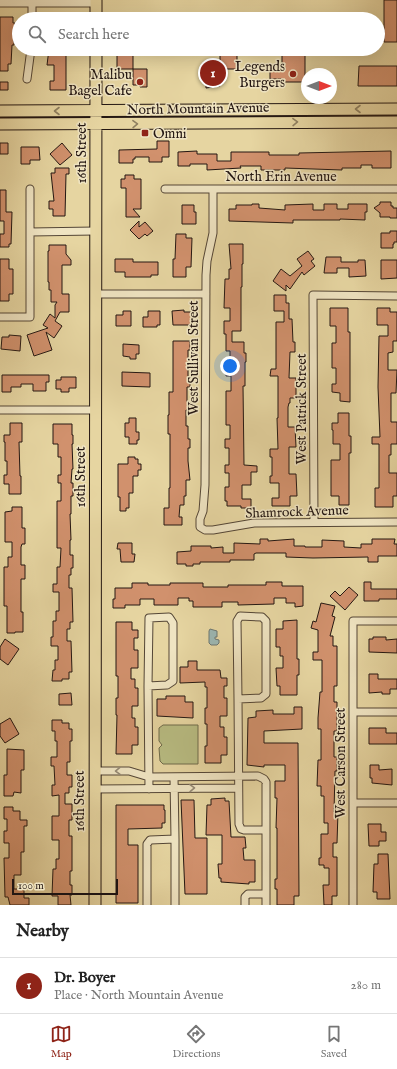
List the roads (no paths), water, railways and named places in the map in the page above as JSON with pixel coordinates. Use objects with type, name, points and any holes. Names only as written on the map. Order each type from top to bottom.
[{"type":"main road","name":"16th Street","points":[[94,905],[96,56]]},
{"type":"main road","points":[[318,109],[318,122]]},
{"type":"main road","name":"North Mountain Avenue","points":[[0,111],[397,109]]},
{"type":"main road","name":"North Mountain Avenue","points":[[0,124],[397,122]]},
{"type":"street","points":[[0,3],[96,2]]},
{"type":"street","points":[[32,3],[32,12]]},
{"type":"street","points":[[27,79],[31,56]]},
{"type":"street","points":[[0,317],[30,317],[30,189]]},
{"type":"street","name":"North Erin Avenue","points":[[164,189],[397,189]]},
{"type":"street","name":"West Sullivan Street","points":[[200,527],[200,519],[203,512],[205,485],[206,294],[207,261],[213,233],[213,189]]},
{"type":"street","points":[[30,232],[95,232]]},
{"type":"street","points":[[95,294],[206,294]]},
{"type":"street","name":"West Patrick Street","points":[[314,522],[313,295],[397,296]]},
{"type":"street","points":[[0,410],[95,410]]},
{"type":"street","name":"Shamrock Avenue","points":[[200,527],[205,530],[213,530],[254,523],[397,522]]},
{"type":"street","points":[[238,699],[262,698],[266,694],[266,621],[262,617],[240,616],[238,621],[238,699],[238,788],[241,829],[266,830]]},
{"type":"street","points":[[148,686],[167,685],[173,681],[173,622],[169,617],[149,618],[148,686],[149,789]]},
{"type":"street","name":"West Carson Street","points":[[353,905],[353,621],[397,621]]},
{"type":"street","points":[[353,712],[397,712]]},
{"type":"street","points":[[94,771],[129,771],[149,777],[262,777],[266,782],[266,905]]},
{"type":"street","points":[[174,777],[175,905]]},
{"type":"street","points":[[94,789],[238,788]]},
{"type":"street","points":[[353,803],[397,803]]},
{"type":"street","points":[[147,905],[147,844],[150,840],[155,838],[175,839]]},
{"type":"street","points":[[245,905],[245,897],[248,894],[266,894]]},
{"type":"water","points":[[210,629],[217,631],[217,637],[215,637],[215,639],[219,640],[219,643],[217,645],[211,645],[209,643]]},
{"type":"place","name":"Dr. Boyer","points":[[213,73]]},
{"type":"place","name":"Legends Burgers","points":[[293,74]]},
{"type":"place","name":"Malibu Bagel Cafe","points":[[140,82]]},
{"type":"place","name":"Omni","points":[[145,133]]}]
